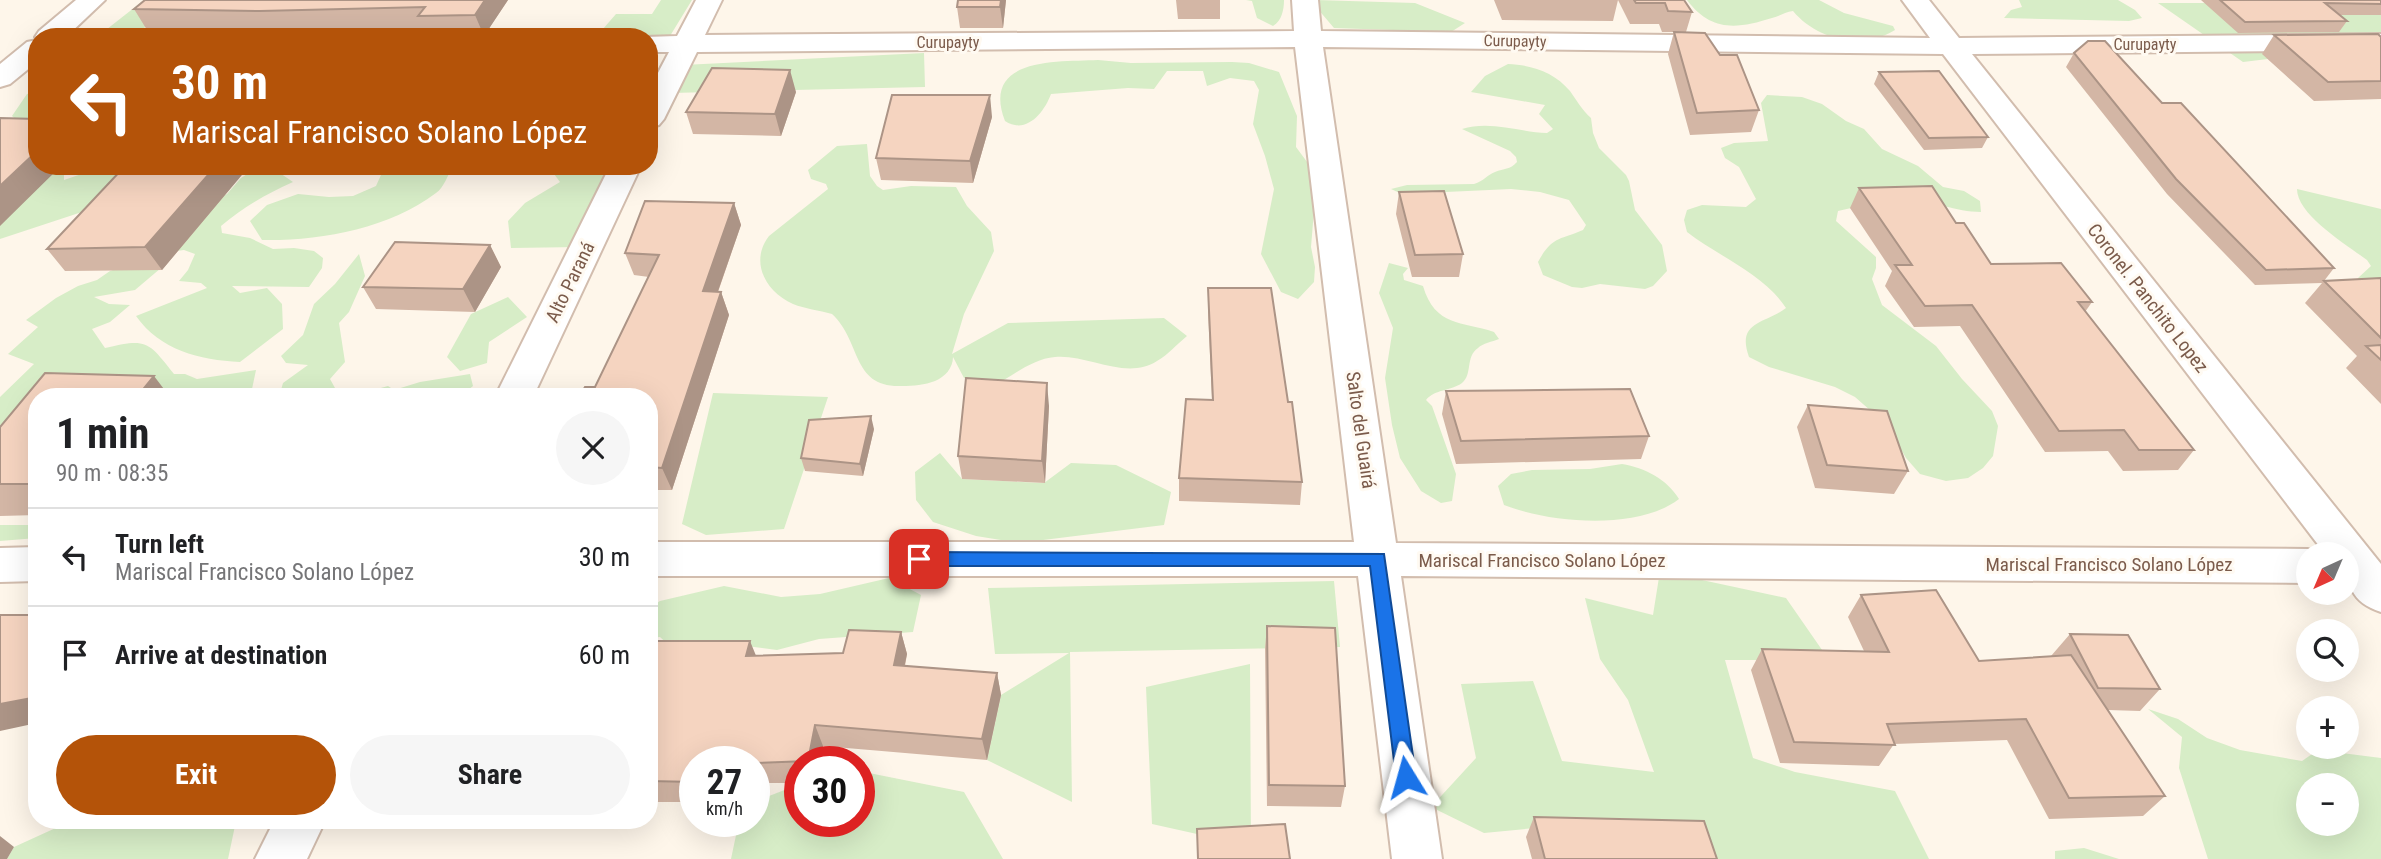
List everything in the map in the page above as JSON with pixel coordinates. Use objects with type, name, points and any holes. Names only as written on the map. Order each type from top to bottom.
[{"type":"street","points":[[60,28],[92,0]]},
{"type":"street","points":[[658,100],[709,0]]},
{"type":"street","name":"Salto del Guairá","points":[[1305,0],[1417,859]]},
{"type":"street","name":"Coronel. Panchito Lopez","points":[[1915,0],[2367,573]]},
{"type":"street","name":"Curupayty","points":[[658,44],[1308,39],[1950,46],[2381,42]]},
{"type":"street","points":[[0,50],[28,47]]},
{"type":"street","points":[[0,78],[28,55]]},
{"type":"street","name":"Alto Paraná","points":[[518,388],[622,175]]},
{"type":"street","name":"Mariscal Francisco Solano López","points":[[658,559],[1378,559],[2296,566]]},
{"type":"street","points":[[0,565],[28,564]]},
{"type":"street","points":[[280,859],[296,829]]},
{"type":"green space","points":[[144,0],[178,0],[144,28],[108,28]]},
{"type":"green space","points":[[661,0],[692,0],[670,36],[658,36],[658,28],[604,28],[616,14],[652,14]]},
{"type":"green space","points":[[1246,0],[1284,0],[1283,11],[1273,26],[1257,18],[1252,1]]},
{"type":"green space","points":[[1316,0],[1415,3],[1465,23],[1451,32],[1334,28],[1317,8]]},
{"type":"green space","points":[[1687,0],[1819,0],[1844,13],[1893,26],[1895,30],[1869,40],[1841,39],[1814,29],[1793,11],[1747,24],[1725,25],[1705,18]]},
{"type":"green space","points":[[2019,0],[2118,0],[2135,10],[2142,18],[2129,21],[2004,18],[2011,10],[2022,7]]},
{"type":"green space","points":[[2158,3],[2381,3],[2381,65],[2268,59],[2243,62]]},
{"type":"green space","points":[[924,53],[925,87],[671,93],[683,65]]},
{"type":"green space","points":[[1098,60],[1131,63],[1249,63],[1279,72],[1297,116],[1296,147],[1313,170],[1319,198],[1314,210],[1311,247],[1315,267],[1314,282],[1298,299],[1281,292],[1261,254],[1274,189],[1253,124],[1259,90],[1254,81],[1230,78],[1207,86],[1203,71],[1167,71],[1154,89],[1128,88],[1051,94],[1039,115],[1027,124],[1013,125],[1005,121],[1000,100],[1004,84],[1013,74],[1045,63]]},
{"type":"green space","points":[[1508,64],[1526,66],[1550,74],[1564,84],[1591,118],[1599,148],[1626,175],[1635,210],[1662,245],[1667,271],[1653,286],[1645,289],[1600,284],[1572,287],[1543,275],[1538,262],[1548,247],[1557,240],[1583,230],[1586,225],[1569,200],[1540,192],[1511,189],[1402,194],[1391,189],[1407,185],[1474,184],[1517,162],[1510,151],[1462,129],[1494,126],[1547,133],[1553,129],[1539,114],[1545,105],[1471,92],[1485,76]]},
{"type":"green space","points":[[27,94],[28,122],[21,124],[12,116]]},
{"type":"green space","points":[[1767,95],[1802,97],[1822,104],[1846,121],[1864,129],[1882,149],[1918,166],[1943,187],[1964,191],[1980,201],[1981,212],[1917,203],[1863,206],[1838,211],[1836,221],[1876,257],[1872,279],[1882,305],[1936,346],[1992,411],[1998,426],[1993,456],[1983,468],[1968,478],[1946,481],[1920,474],[1906,458],[1887,425],[1855,397],[1835,387],[1769,367],[1749,357],[1746,336],[1749,330],[1786,308],[1777,296],[1754,276],[1687,232],[1684,220],[1687,210],[1702,205],[1746,207],[1756,199],[1739,167],[1725,158],[1721,148],[1734,143],[1768,141],[1761,103]]},
{"type":"green space","points":[[867,144],[870,176],[877,186],[883,190],[911,186],[956,187],[967,206],[991,232],[994,251],[964,314],[952,354],[1008,323],[1164,318],[1187,336],[1157,361],[1133,368],[1120,368],[1068,357],[1046,358],[991,387],[964,378],[953,357],[948,372],[931,382],[902,386],[886,385],[874,380],[865,371],[842,325],[832,314],[798,306],[783,299],[768,284],[761,266],[763,246],[769,236],[828,189],[826,184],[811,179],[808,170],[837,146]]},
{"type":"green space","points":[[12,171],[28,171],[28,175],[64,175],[64,180],[79,175],[127,175],[88,210],[0,239],[0,179]]},
{"type":"green space","points":[[246,175],[283,175],[293,182],[238,213],[221,226],[222,233],[250,238],[273,249],[314,251],[323,258],[322,268],[309,287],[232,286],[240,293],[267,288],[282,304],[283,329],[240,362],[210,359],[182,351],[157,337],[136,316],[207,288],[201,283],[179,281],[188,270],[195,254],[184,250],[162,253],[200,207],[227,194]]},
{"type":"green space","points":[[381,175],[448,175],[439,191],[417,205],[397,216],[353,230],[307,238],[262,240],[250,221],[267,205],[298,194],[353,196],[376,186]]},
{"type":"green space","points":[[555,175],[617,175],[579,247],[511,248],[508,221],[525,203],[560,182]]},
{"type":"green space","points":[[2297,189],[2381,209],[2381,297],[2360,284],[2358,278],[2371,266],[2367,260],[2314,219],[2299,199]]},
{"type":"green space","points":[[359,254],[365,276],[349,312],[339,323],[345,362],[330,379],[335,388],[282,388],[283,383],[308,365],[286,363],[281,356],[303,335],[314,304],[335,284]]},
{"type":"green space","points":[[136,262],[161,268],[135,290],[94,297],[109,304],[130,305],[110,322],[92,329],[105,348],[130,343],[146,345],[174,374],[185,374],[197,379],[256,370],[252,388],[28,388],[28,412],[0,457],[0,397],[34,364],[8,354],[38,327],[26,320],[56,298],[78,286],[97,280],[110,271]]},
{"type":"green space","points":[[1389,263],[1408,268],[1403,274],[1404,280],[1423,286],[1428,299],[1442,316],[1494,332],[1499,339],[1482,345],[1474,352],[1462,383],[1426,400],[1432,406],[1456,474],[1452,501],[1441,503],[1421,491],[1400,458],[1385,378],[1393,328],[1379,293]]},
{"type":"green space","points":[[508,297],[527,317],[489,342],[487,363],[460,371],[447,357],[471,314]]},
{"type":"green space","points":[[470,374],[473,386],[400,388]]},
{"type":"green space","points":[[713,393],[828,397],[784,529],[706,535],[682,524]]},
{"type":"green space","points":[[940,453],[962,479],[1044,483],[1071,463],[1116,465],[1171,492],[1164,525],[1019,543],[976,536],[933,522],[916,500],[915,472]]},
{"type":"green space","points":[[1622,464],[1655,476],[1679,499],[1640,516],[1593,521],[1545,516],[1504,505],[1498,486],[1511,474],[1532,470],[1590,469]]},
{"type":"green space","points":[[0,525],[28,525],[28,539],[0,541]]},
{"type":"green space","points":[[1660,571],[1786,598],[1829,660],[1725,660],[1753,758],[1795,772],[1895,791],[1929,859],[1711,859],[1566,825],[1484,833],[1431,807],[1476,758],[1461,684],[1533,681],[1562,761],[1654,772],[1628,700],[1600,659],[1585,598],[1653,615]]},
{"type":"green space","points":[[889,578],[921,595],[913,632],[819,639],[777,650],[715,642],[673,649],[658,637],[660,601],[724,586],[781,597],[820,594]]},
{"type":"green space","points":[[1334,581],[1340,647],[1070,652],[1072,802],[987,760],[1001,695],[1069,653],[995,654],[988,588]]},
{"type":"green space","points":[[1250,664],[1251,846],[1152,824],[1146,687]]},
{"type":"green space","points":[[2148,709],[2178,719],[2207,738],[2240,750],[2302,761],[2359,759],[2359,755],[2381,758],[2381,859],[2208,859],[2179,768],[2182,737]]},
{"type":"green space","points":[[875,774],[964,792],[1003,859],[731,859],[736,837],[770,837],[770,796],[784,790],[784,837],[875,837]]},
{"type":"green space","points":[[53,829],[234,829],[228,859],[7,859],[14,847]]},
{"type":"green space","points":[[2084,848],[2119,859],[2055,859],[2055,851]]},
{"type":"building","points":[[145,0],[485,0],[475,15],[418,16],[425,7],[260,11],[134,9]]},
{"type":"building","points":[[958,0],[1001,0],[1000,7],[957,7]]},
{"type":"building","points":[[1634,0],[1684,0],[1692,12],[1668,11],[1665,3],[1636,3]]},
{"type":"building","points":[[2220,0],[2381,0],[2381,4],[2325,3],[2347,21],[2245,22]]},
{"type":"building","points":[[1674,32],[1705,33],[1720,55],[1737,55],[1759,110],[1697,113]]},
{"type":"building","points":[[2378,34],[2381,37],[2381,81],[2328,82],[2274,35]]},
{"type":"building","points":[[2088,41],[2105,41],[2162,103],[2181,103],[2334,268],[2266,270],[2176,179],[2074,53]]},
{"type":"building","points":[[712,68],[790,70],[775,114],[686,112]]},
{"type":"building","points":[[1939,71],[1988,137],[1929,138],[1879,72]]},
{"type":"building","points":[[892,95],[990,95],[970,161],[876,158]]},
{"type":"building","points":[[0,118],[28,119],[28,160],[0,186]]},
{"type":"building","points":[[117,175],[208,175],[145,247],[47,249]]},
{"type":"building","points":[[1932,186],[1956,223],[1964,223],[1991,264],[2061,263],[2092,302],[2078,302],[2194,450],[2139,450],[2124,430],[2059,431],[1972,305],[1925,306],[1895,265],[1912,265],[1859,188]]},
{"type":"building","points":[[1444,191],[1463,254],[1415,255],[1399,192]]},
{"type":"building","points":[[645,201],[734,203],[703,291],[721,292],[662,468],[658,468],[658,388],[584,388],[595,387],[659,255],[625,253]]},
{"type":"building","points":[[395,242],[490,245],[463,289],[363,287]]},
{"type":"building","points":[[2381,278],[2381,338],[2324,281]]},
{"type":"building","points":[[1208,288],[1271,288],[1288,402],[1292,402],[1302,482],[1179,478],[1186,399],[1213,400]]},
{"type":"building","points":[[2381,345],[2381,360],[2366,346]]},
{"type":"building","points":[[45,373],[154,376],[144,388],[32,388]]},
{"type":"building","points":[[966,378],[1047,383],[1042,461],[958,456]]},
{"type":"building","points":[[1630,389],[1649,436],[1461,441],[1446,391]]},
{"type":"building","points":[[28,393],[28,484],[0,484],[0,427]]},
{"type":"building","points":[[1808,405],[1887,411],[1908,471],[1827,465]]},
{"type":"building","points":[[871,416],[860,464],[801,458],[809,420]]},
{"type":"building","points":[[1936,590],[1979,661],[2071,655],[2165,796],[2069,798],[2026,719],[1887,724],[1895,745],[1794,742],[1762,649],[1889,652],[1861,595]]},
{"type":"building","points":[[0,615],[28,615],[28,699],[0,704]]},
{"type":"building","points":[[1267,626],[1335,628],[1345,786],[1269,785]]},
{"type":"building","points":[[849,630],[901,632],[894,665],[997,673],[982,739],[815,725],[811,746],[784,746],[784,762],[770,762],[770,746],[679,746],[679,782],[658,781],[658,641],[750,641],[746,656],[843,653]]},
{"type":"building","points":[[2070,634],[2128,635],[2160,689],[2098,688]]},
{"type":"building","points":[[1534,817],[1704,821],[1717,859],[1545,859]]},
{"type":"building","points":[[1285,824],[1290,859],[1198,859],[1197,829]]},
{"type":"route","points":[[919,559],[1378,559],[1406,777]]}]
